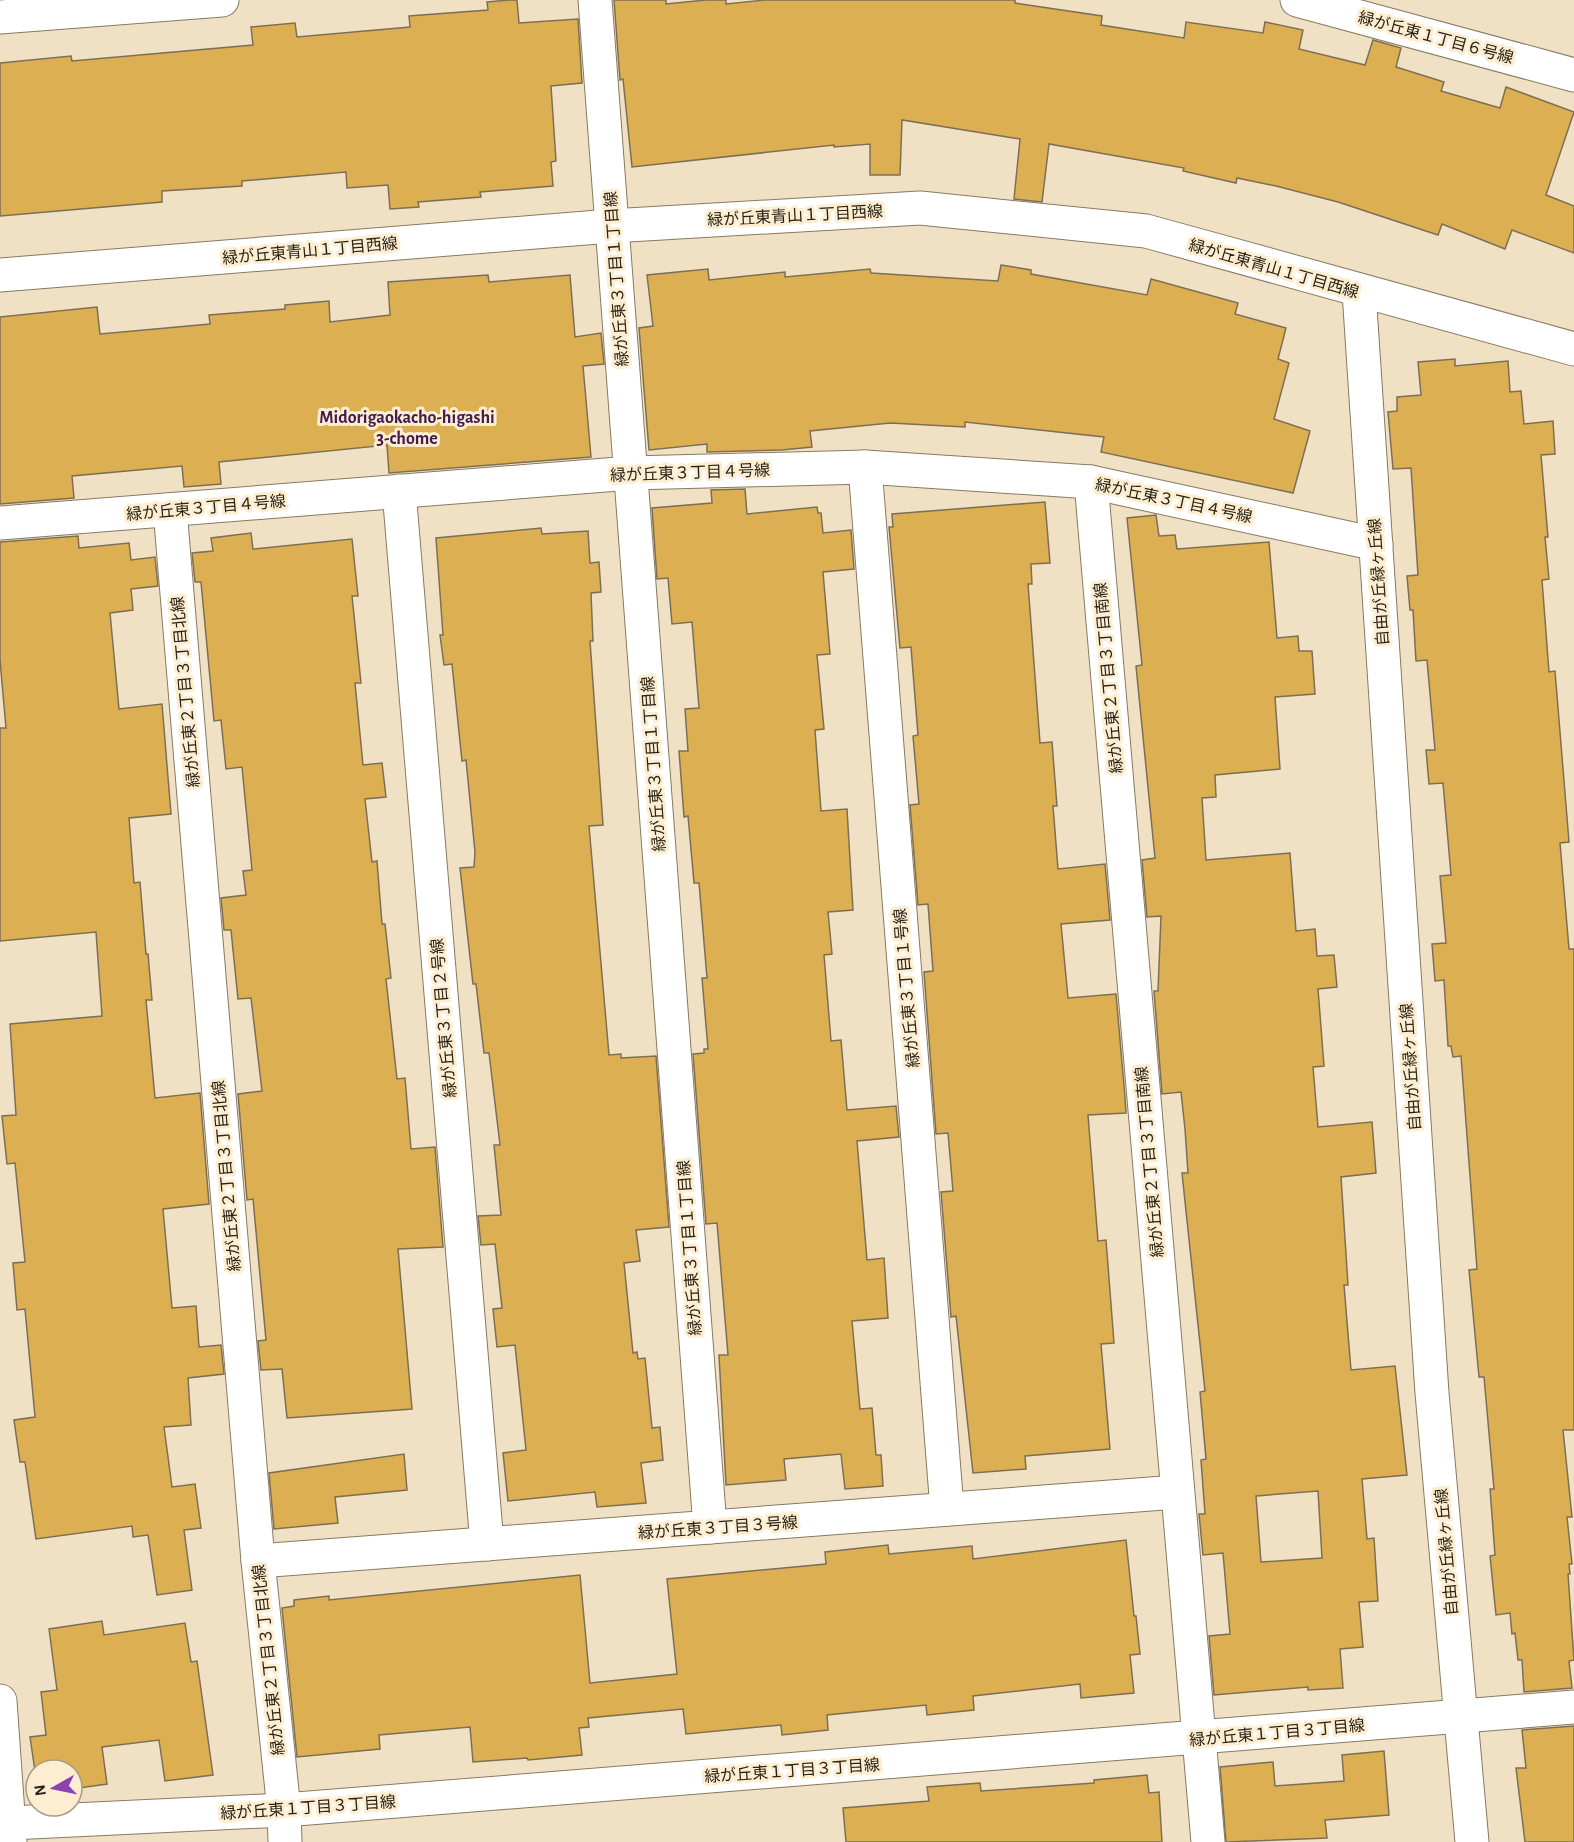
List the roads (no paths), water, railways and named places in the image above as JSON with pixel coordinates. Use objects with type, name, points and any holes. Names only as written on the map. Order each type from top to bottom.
[{"type":"street","points":[[0,17],[222,0]]},
{"type":"street","name":"緑が丘東３丁目１丁目線","points":[[595,0],[710,1527]]},
{"type":"street","name":"緑が丘東１丁目６号線","points":[[1297,0],[1574,75]]},
{"type":"street","name":"緑が丘東青山１丁目西線","points":[[0,275],[611,226],[921,208],[1146,231],[1359,292],[1574,349]]},
{"type":"street","name":"自由が丘緑ヶ丘線","points":[[1359,292],[1431,1381],[1472,1842]]},
{"type":"street","name":"緑が丘東３丁目４号線","points":[[0,524],[631,473],[865,467],[1091,482],[1376,544]]},
{"type":"street","name":"緑が丘東３丁目１号線","points":[[865,467],[947,1509]]},
{"type":"street","name":"緑が丘東２丁目３丁目南線","points":[[1091,482],[1208,1842]]},
{"type":"street","name":"緑が丘東３丁目２号線","points":[[399,491],[487,1544]]},
{"type":"street","name":"緑が丘東２丁目３丁目北線","points":[[170,510],[258,1561],[284,1826]]},
{"type":"street","name":"緑が丘東３丁目３号線","points":[[258,1561],[1177,1492]]},
{"type":"street","points":[[0,1701],[10,1833]]},
{"type":"street","name":"緑が丘東１丁目３丁目線","points":[[10,1833],[284,1826],[1198,1739],[1574,1707]]},
{"type":"district","name":"Midorigaokacho-higashi 3-chome","points":[[407,427]]}]
